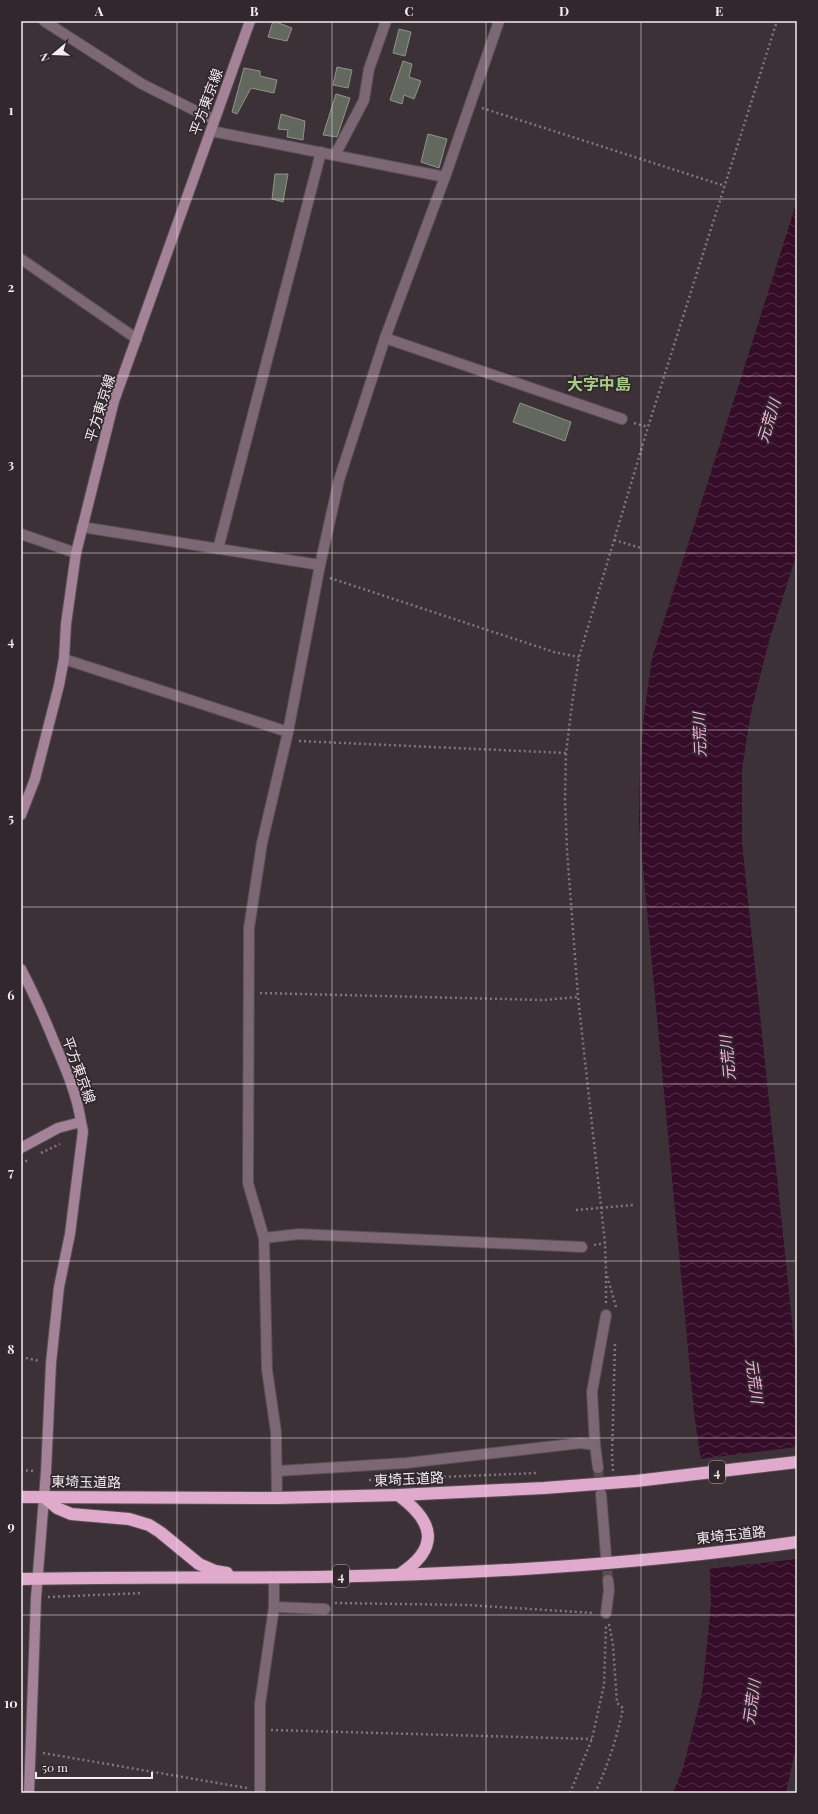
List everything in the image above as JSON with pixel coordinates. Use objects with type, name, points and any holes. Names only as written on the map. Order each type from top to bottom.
[{"type":"highway","name":"東埼玉道路","points":[[21,1497],[277,1498],[398,1495],[544,1488],[636,1481],[797,1462]]},
{"type":"highway","points":[[398,1495],[414,1507],[421,1517],[426,1525],[428,1543],[422,1556],[414,1565],[399,1575]]},
{"type":"highway","name":"4","points":[[44,1497],[57,1508],[71,1514],[129,1519],[148,1525],[160,1532],[199,1564],[215,1570],[250,1577]]},
{"type":"highway","name":"東埼玉道路","points":[[21,1579],[274,1577],[399,1575],[463,1572],[645,1560],[797,1542]]},
{"type":"highway","name":"4","points":[[21,1571],[37,1578]]},
{"type":"main road","name":"平方東京線","points":[[21,815],[24,799],[42,754],[64,659],[66,617],[76,552],[114,401],[250,21]]},
{"type":"main road","name":"平方東京線","points":[[21,969],[37,1000],[66,1069],[79,1104],[82,1122],[58,1128],[21,1148]]},
{"type":"main road","points":[[29,1793],[37,1578],[44,1497],[51,1363],[59,1287],[70,1234],[76,1190],[83,1131],[82,1122]]},
{"type":"street","points":[[44,21],[142,84],[214,120]]},
{"type":"street","points":[[334,155],[364,100],[369,69],[386,21]]},
{"type":"street","points":[[277,1498],[276,1432],[267,1370],[264,1238],[248,1183],[249,928],[260,851],[287,736],[338,480],[385,338],[445,177],[499,21]]},
{"type":"street","points":[[211,131],[445,177]]},
{"type":"street","points":[[218,549],[321,152]]},
{"type":"street","points":[[21,259],[137,339]]},
{"type":"street","points":[[385,338],[622,419]]},
{"type":"street","points":[[82,527],[218,549],[319,570]]},
{"type":"street","points":[[21,534],[76,552]]},
{"type":"street","points":[[64,659],[287,736]]},
{"type":"street","points":[[264,1238],[300,1234],[582,1247]]},
{"type":"street","points":[[602,1470],[595,1445],[592,1392],[606,1315]]},
{"type":"street","points":[[277,1471],[406,1463],[581,1443],[595,1445]]},
{"type":"street","points":[[601,1494],[606,1556]]},
{"type":"street","points":[[260,1792],[260,1704],[274,1607],[274,1577]]},
{"type":"street","points":[[606,1614],[609,1590],[608,1580]]},
{"type":"street","points":[[274,1607],[325,1608]]},
{"type":"path","points":[[606,1315],[606,1272],[601,1209],[578,997],[567,850],[565,799],[566,753],[579,657],[648,427],[777,21]]},
{"type":"path","points":[[470,104],[724,186]]},
{"type":"path","points":[[614,540],[642,548]]},
{"type":"path","points":[[319,570],[554,652],[579,657]]},
{"type":"path","points":[[287,736],[566,753]]},
{"type":"path","points":[[248,992],[544,1000],[578,997]]},
{"type":"path","points":[[576,1210],[633,1205]]},
{"type":"path","points":[[606,1272],[616,1305],[616,1313]]},
{"type":"path","points":[[614,1471],[612,1456],[615,1337]]},
{"type":"path","points":[[21,1357],[51,1363]]},
{"type":"path","points":[[602,1470],[621,1470]]},
{"type":"path","points":[[362,1480],[539,1474]]},
{"type":"path","points":[[325,1608],[328,1603],[452,1605],[606,1614]]},
{"type":"path","points":[[570,1793],[592,1739],[604,1685],[606,1614]]},
{"type":"path","points":[[595,1793],[613,1749],[623,1708],[617,1703],[613,1645],[606,1614]]},
{"type":"path","points":[[260,1730],[592,1739]]},
{"type":"path","points":[[31,1751],[260,1792]]},
{"type":"water","name":"元荒川","points":[[797,201],[797,553],[769,641],[751,712],[742,769],[742,843],[797,1368],[797,1743],[786,1792],[797,1793],[673,1793],[683,1768],[702,1693],[711,1605],[708,1507],[694,1413],[639,825],[640,767],[644,715],[652,658]]},
{"type":"pier","points":[[797,1447],[797,1559],[708,1569],[706,1507],[698,1459]]},
{"type":"building","points":[[273,21],[292,28],[287,41],[268,37]]},
{"type":"building","points":[[399,29],[411,32],[405,56],[393,53]]},
{"type":"building","points":[[403,61],[412,64],[409,77],[421,81],[414,99],[404,95],[402,104],[390,100]]},
{"type":"building","points":[[337,67],[352,70],[348,88],[333,85]]},
{"type":"building","points":[[244,68],[260,71],[260,76],[277,80],[274,93],[251,88],[237,114],[232,112]]},
{"type":"building","points":[[336,94],[350,98],[337,137],[323,135]]},
{"type":"building","points":[[281,114],[305,121],[303,140],[287,137],[288,130],[278,129]]},
{"type":"building","points":[[428,134],[447,139],[439,168],[421,162]]},
{"type":"building","points":[[275,174],[288,174],[283,202],[272,199]]},
{"type":"building","points":[[520,403],[571,422],[565,441],[513,422]]},
{"type":"tunnel","points":[[598,1468],[600,1492]]},
{"type":"tunnel","points":[[606,1556],[608,1580]]},
{"type":"district","name":"大字中島","points":[[599,384]]}]
